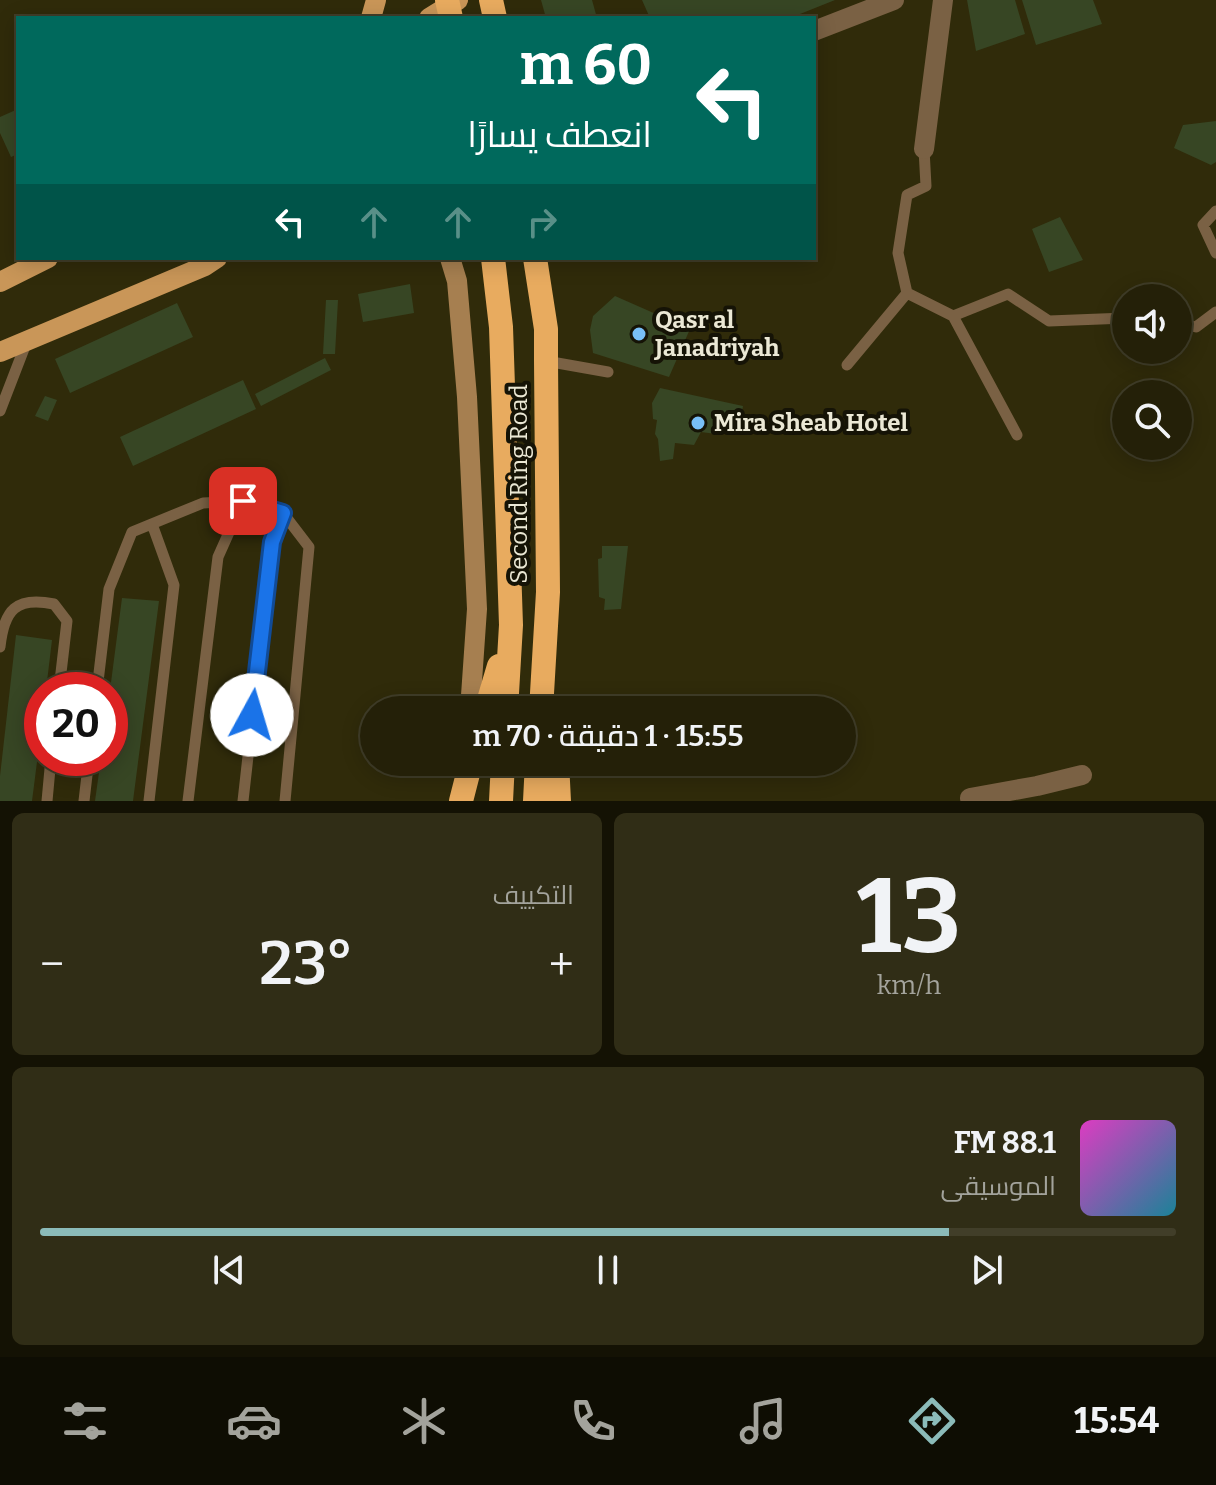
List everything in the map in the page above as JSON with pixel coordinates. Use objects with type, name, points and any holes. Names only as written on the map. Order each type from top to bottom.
[{"type":"highway","name":"Second Ring Road","points":[[493,260],[501,327],[511,625],[507,696]]},
{"type":"highway","name":"Second Ring Road","points":[[535,260],[546,329],[548,592],[542,696]]},
{"type":"highway","points":[[548,592],[553,696]]},
{"type":"highway","points":[[490,696],[511,625]]},
{"type":"highway","points":[[501,801],[502,776]]},
{"type":"highway","points":[[535,801],[536,776]]},
{"type":"highway","points":[[558,776],[559,801]]},
{"type":"main road","points":[[432,16],[458,0]]},
{"type":"main road","points":[[0,282],[44,260]]},
{"type":"main road","points":[[0,352],[214,260]]},
{"type":"street","points":[[816,30],[894,0]]},
{"type":"street","points":[[924,149],[943,0]]},
{"type":"street","points":[[451,260],[457,281],[467,397],[477,609],[471,696]]},
{"type":"street","points":[[970,798],[1036,794],[1082,775]]},
{"type":"lane","points":[[907,293],[898,253],[907,195],[926,186],[924,149]]},
{"type":"lane","points":[[1216,211],[1203,225],[1216,253]]},
{"type":"lane","points":[[907,293],[953,316],[1017,435]]},
{"type":"lane","points":[[847,365],[907,293]]},
{"type":"lane","points":[[953,316],[1008,294],[1049,321],[1112,319]]},
{"type":"lane","points":[[1192,326],[1196,327],[1216,312]]},
{"type":"lane","points":[[0,411],[27,340]]},
{"type":"lane","points":[[546,361],[608,372]]},
{"type":"lane","points":[[188,801],[218,557],[243,501]]},
{"type":"lane","points":[[99,672],[109,589],[132,532],[203,503],[243,501],[283,513],[309,547],[285,801]]},
{"type":"lane","points":[[243,801],[272,542],[283,513]]},
{"type":"lane","points":[[149,801],[174,585],[152,524]]},
{"type":"lane","points":[[0,647],[2,626],[15,607],[32,599],[54,604],[67,621],[61,672]]},
{"type":"lane","points":[[47,801],[49,776]]},
{"type":"lane","points":[[84,801],[87,776]]},
{"type":"building","points":[[541,0],[592,0],[596,16],[545,16]]},
{"type":"building","points":[[642,0],[835,0],[795,16],[649,16]]},
{"type":"building","points":[[967,0],[1015,0],[1025,34],[976,51]]},
{"type":"building","points":[[1022,0],[1093,0],[1102,24],[1036,45]]},
{"type":"building","points":[[16,110],[16,155],[11,157],[0,133],[0,117]]},
{"type":"building","points":[[1216,121],[1216,162],[1211,165],[1174,148],[1183,125]]},
{"type":"building","points":[[1060,217],[1083,260],[1049,272],[1032,229]]},
{"type":"building","points":[[410,284],[414,313],[363,322],[358,294]]},
{"type":"building","name":"Qasr al Janadriyah","points":[[615,296],[690,329],[669,377],[593,353],[590,330],[593,316]]},
{"type":"building","points":[[326,300],[338,300],[335,354],[323,354]]},
{"type":"building","points":[[177,303],[193,337],[70,393],[55,359]]},
{"type":"building","points":[[325,358],[331,370],[261,406],[255,394]]},
{"type":"building","points":[[243,380],[256,409],[133,466],[120,437]]},
{"type":"building","name":"Mira Sheab Hotel","points":[[660,388],[743,406],[739,427],[734,426],[733,433],[717,429],[716,434],[701,432],[694,445],[675,443],[673,459],[660,461],[655,434],[657,420],[653,419],[652,403]]},
{"type":"building","points":[[45,396],[57,400],[48,421],[35,416]]},
{"type":"building","points":[[602,546],[628,546],[621,609],[604,610],[605,599],[599,597],[598,559],[602,558]]},
{"type":"building","points":[[122,598],[159,601],[133,801],[95,801],[98,776],[128,776],[128,672],[112,672]]},
{"type":"building","points":[[16,635],[52,640],[48,672],[24,672],[24,776],[35,776],[32,801],[0,801]]},
{"type":"place","name":"Qasr al Janadriyah","points":[[639,334]]},
{"type":"place","name":"Mira Sheab Hotel","points":[[698,423]]},
{"type":"route","points":[[243,501],[283,513],[272,542],[252,715]]}]
